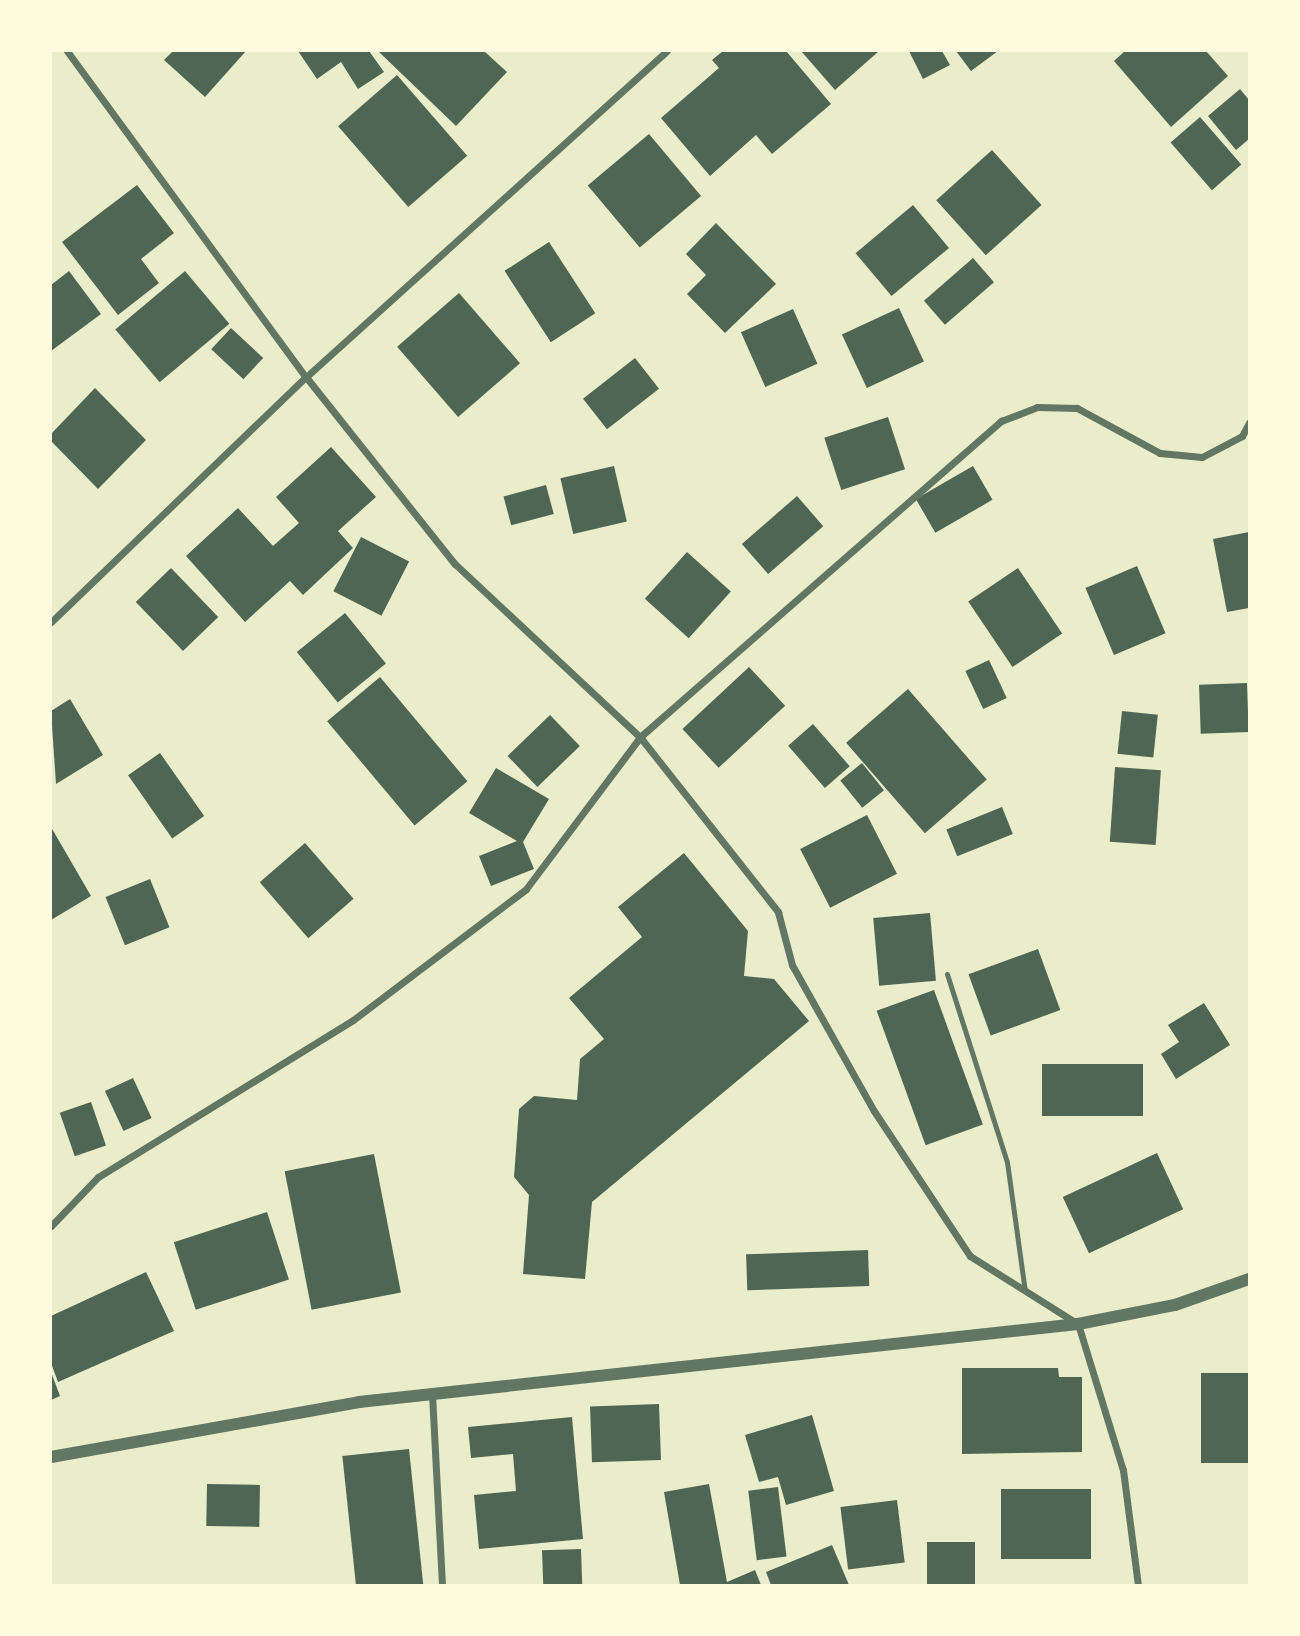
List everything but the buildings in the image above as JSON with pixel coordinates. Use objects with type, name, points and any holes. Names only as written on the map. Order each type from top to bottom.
[{"type":"street","points":[[67,51],[306,377],[455,564],[640,737],[778,912],[792,965],[874,1111],[970,1256],[1078,1324],[1123,1470],[1138,1585]]},
{"type":"street","points":[[51,622],[306,377],[667,51]]},
{"type":"street","points":[[51,1226],[98,1177],[353,1020],[526,889],[640,737],[1002,421],[1037,407],[1077,408],[1160,453],[1202,457],[1242,436],[1249,423]]},
{"type":"street","points":[[51,1457],[432,1394],[1078,1324],[1175,1304],[1249,1279]]},
{"type":"street","points":[[432,1394],[442,1585]]},
{"type":"lane","points":[[947,974],[1007,1162],[1026,1291]]}]
